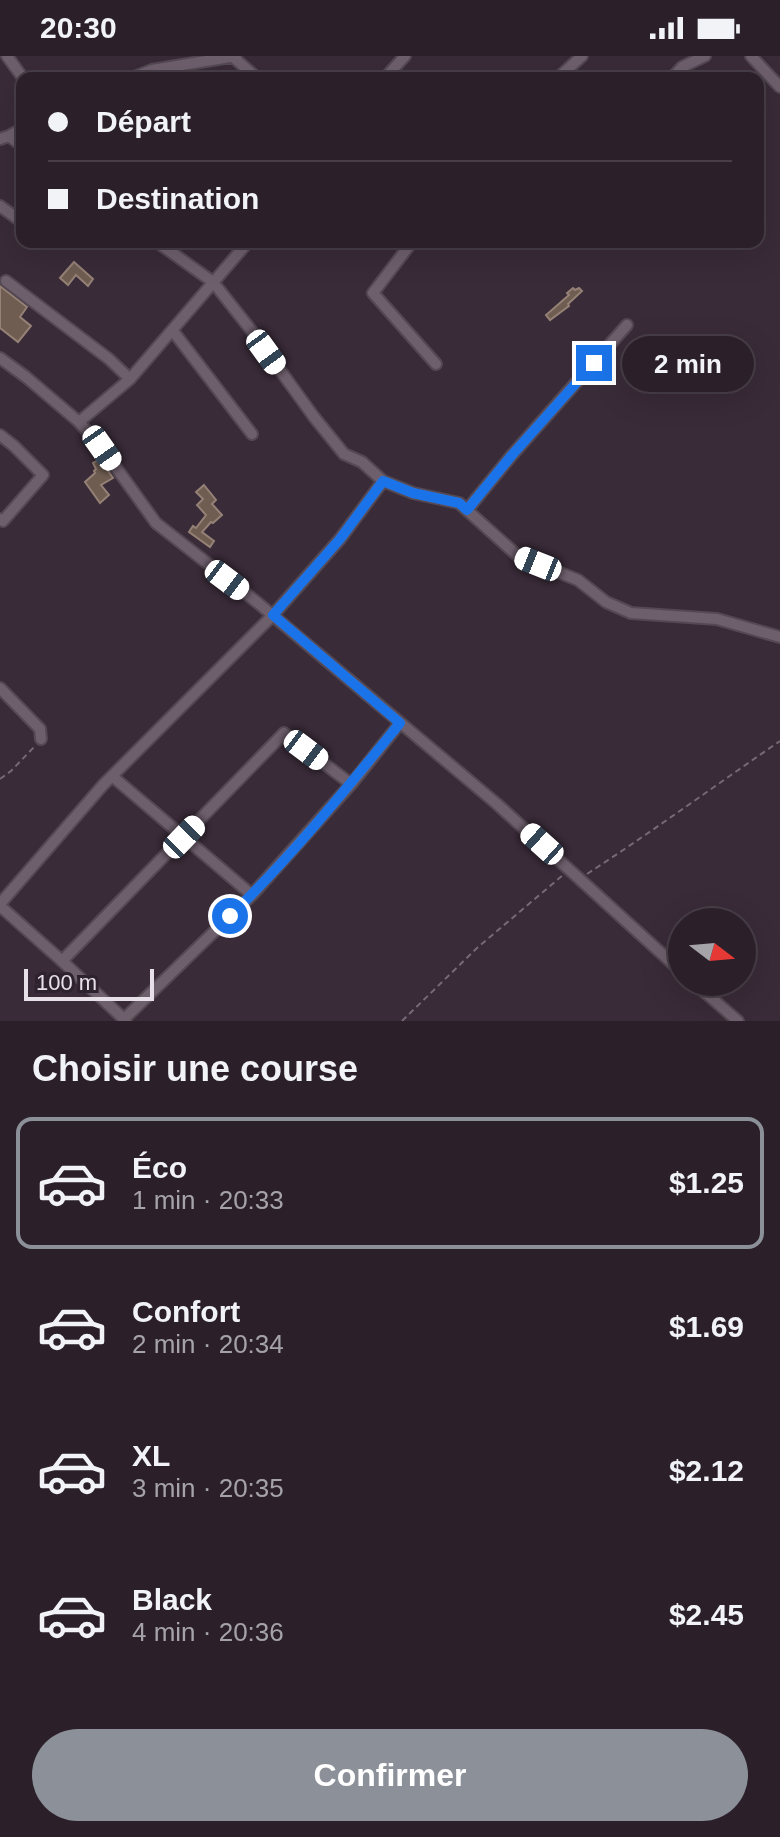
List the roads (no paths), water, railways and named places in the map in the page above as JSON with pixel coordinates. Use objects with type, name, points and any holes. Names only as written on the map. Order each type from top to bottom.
[{"type":"street","points":[[147,72],[235,56],[251,72]]},
{"type":"street","points":[[390,72],[405,56]]},
{"type":"street","points":[[565,72],[582,56]]},
{"type":"street","points":[[677,72],[705,56]]},
{"type":"street","points":[[751,56],[780,87]]},
{"type":"street","points":[[165,248],[213,282],[344,454],[362,462],[383,481],[413,493],[459,503],[518,556],[578,580],[606,602],[631,613],[717,619],[780,637]]},
{"type":"street","points":[[79,422],[130,379],[243,248]]},
{"type":"street","points":[[407,248],[373,293],[436,364]]},
{"type":"street","points":[[6,281],[109,359],[130,379]]},
{"type":"street","points":[[467,510],[627,325]]},
{"type":"street","points":[[173,331],[252,434]]},
{"type":"street","points":[[0,358],[79,422],[102,448],[156,523],[273,615],[497,804],[668,960]]},
{"type":"street","points":[[0,435],[43,475],[3,521],[0,519]]},
{"type":"street","points":[[383,481],[340,539],[273,615],[112,776],[0,905],[125,1020],[252,895],[351,784],[400,723]]},
{"type":"street","points":[[0,688],[40,729],[41,739]]},
{"type":"street","points":[[62,961],[284,733],[351,784]]},
{"type":"street","points":[[112,776],[252,895]]},
{"type":"street","points":[[709,996],[738,1021]]}]
